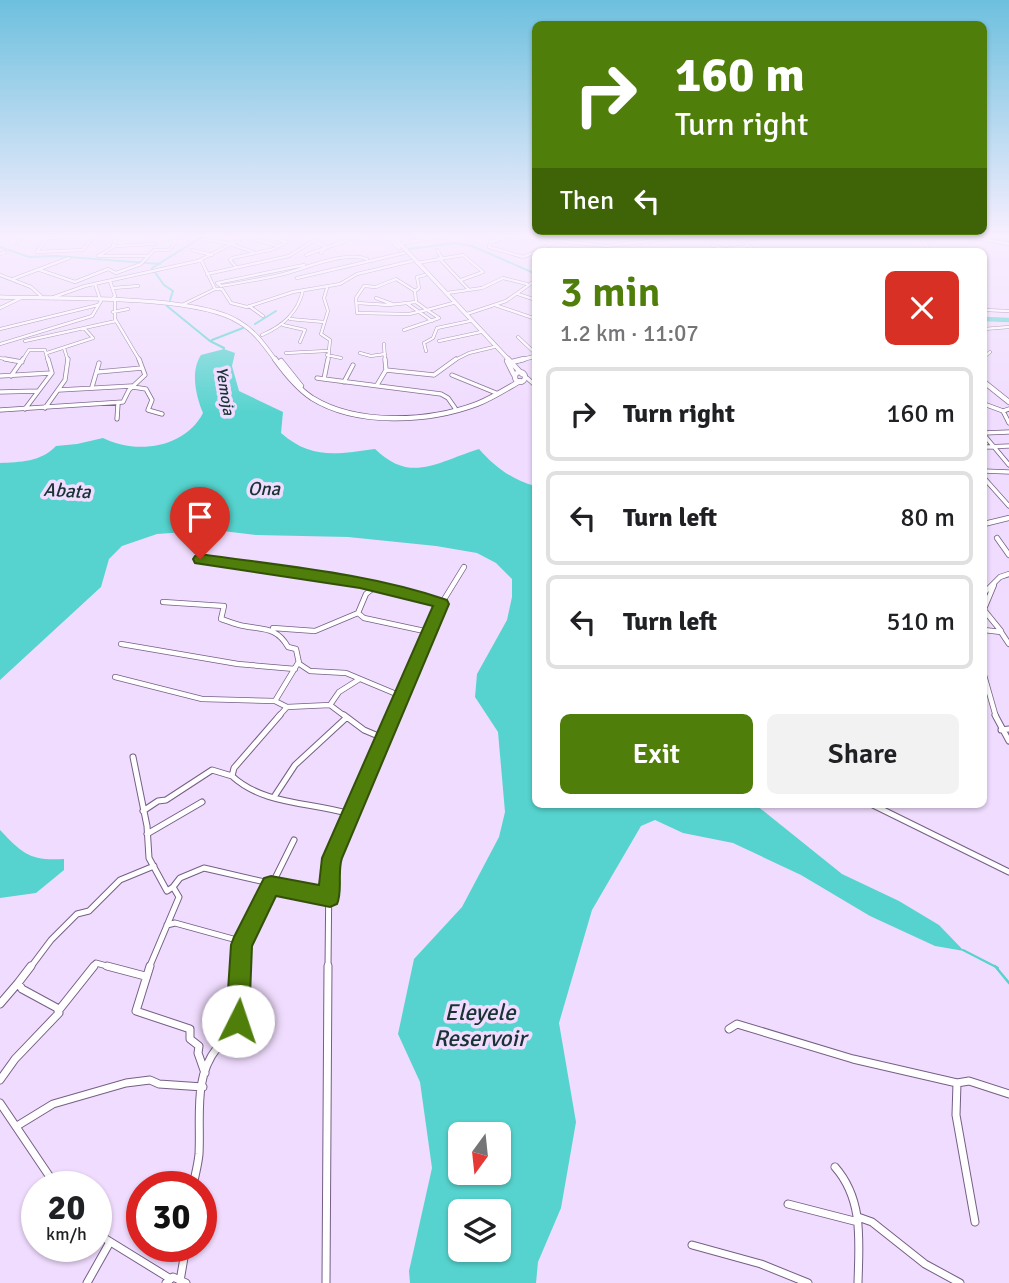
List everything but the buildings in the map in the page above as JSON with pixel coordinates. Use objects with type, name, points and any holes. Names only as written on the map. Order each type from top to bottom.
[{"type":"main road","points":[[445,295],[488,338]]},
{"type":"main road","points":[[449,295],[510,363],[520,378]]},
{"type":"main road","points":[[0,296],[51,298]]},
{"type":"main road","points":[[0,296],[183,304],[215,311],[242,322],[258,336],[300,389],[321,402],[346,411],[395,417],[446,413],[488,399],[520,378]]},
{"type":"main road","points":[[183,304],[233,315],[262,335],[303,388],[332,404],[361,411],[395,415],[455,408],[496,393],[520,378]]},
{"type":"main road","points":[[510,363],[532,356]]},
{"type":"main road","points":[[510,363],[520,378]]},
{"type":"main road","points":[[987,384],[1009,402]]},
{"type":"street","points":[[51,298],[60,295]]},
{"type":"street","points":[[85,327],[101,295]]},
{"type":"street","points":[[0,410],[123,402],[144,377],[135,350],[116,321],[112,306],[116,295]]},
{"type":"street","points":[[183,304],[202,295]]},
{"type":"street","points":[[227,295],[236,305],[249,306],[287,295]]},
{"type":"street","points":[[262,335],[290,318],[299,306],[302,295]]},
{"type":"street","points":[[324,379],[329,337],[321,334],[328,311],[325,295]]},
{"type":"street","points":[[358,295],[357,313],[409,314],[453,303]]},
{"type":"street","points":[[415,295],[416,302]]},
{"type":"street","points":[[467,314],[516,295]]},
{"type":"street","points":[[0,308],[21,298]]},
{"type":"street","points":[[376,298],[396,305]]},
{"type":"street","points":[[0,329],[100,301]]},
{"type":"street","points":[[357,303],[396,305],[416,302],[439,318],[404,330]]},
{"type":"street","points":[[407,303],[433,321]]},
{"type":"street","points":[[494,305],[532,318]]},
{"type":"street","points":[[249,306],[263,316]]},
{"type":"street","points":[[113,312],[128,309]]},
{"type":"street","points":[[987,310],[1009,311]]},
{"type":"street","points":[[50,315],[57,325]]},
{"type":"street","points":[[0,344],[92,316]]},
{"type":"street","points":[[290,318],[324,322]]},
{"type":"street","points":[[25,341],[116,321]]},
{"type":"street","points":[[426,351],[424,343],[433,338],[437,328],[470,321]]},
{"type":"street","points":[[282,325],[306,330],[300,342]]},
{"type":"street","points":[[47,353],[93,338],[85,327]]},
{"type":"street","points":[[987,329],[1009,327]]},
{"type":"street","points":[[439,341],[481,332]]},
{"type":"street","points":[[20,337],[29,350]]},
{"type":"street","points":[[518,337],[532,351]]},
{"type":"street","points":[[377,385],[386,370],[384,344]]},
{"type":"street","points":[[386,370],[434,375],[448,361],[467,352],[494,345]]},
{"type":"street","points":[[29,350],[42,348],[47,353],[52,373]]},
{"type":"street","points":[[44,408],[67,377],[70,361],[64,348]]},
{"type":"street","points":[[11,376],[29,350]]},
{"type":"street","points":[[286,353],[327,353],[341,358]]},
{"type":"street","points":[[360,353],[371,356],[385,354]]},
{"type":"street","points":[[0,358],[22,362]]},
{"type":"street","points":[[92,387],[99,372],[99,363]]},
{"type":"street","points":[[344,382],[353,365]]},
{"type":"street","points":[[99,372],[142,368]]},
{"type":"street","points":[[0,376],[52,373]]},
{"type":"street","points":[[25,409],[52,373]]},
{"type":"street","points":[[452,375],[496,393]]},
{"type":"street","points":[[317,378],[441,394],[448,398],[455,408]]},
{"type":"street","points":[[520,378],[532,384]]},
{"type":"street","points":[[59,390],[134,386],[147,391],[152,400],[148,411],[162,414]]},
{"type":"street","points":[[0,392],[38,391]]},
{"type":"street","points":[[117,419],[118,404]]},
{"type":"street","points":[[987,405],[1003,411],[1009,409]]},
{"type":"street","points":[[1003,411],[1009,423]]},
{"type":"street","points":[[987,434],[1009,432]]},
{"type":"street","points":[[987,439],[1009,465]]},
{"type":"street","points":[[987,447],[1009,446]]},
{"type":"street","points":[[987,471],[1009,472]]},
{"type":"street","points":[[987,481],[1009,506]]},
{"type":"street","points":[[987,524],[1009,518]]},
{"type":"street","points":[[998,538],[1009,555]]},
{"type":"street","points":[[200,559],[376,586],[442,604]]},
{"type":"street","points":[[326,1283],[330,862],[429,632],[464,567]]},
{"type":"street","points":[[987,602],[1000,577],[1009,574]]},
{"type":"street","points":[[987,591],[994,585]]},
{"type":"street","points":[[163,602],[219,605],[225,607],[221,619],[243,626],[315,631],[358,613],[368,592],[376,586]]},
{"type":"street","points":[[358,613],[364,618],[429,632]]},
{"type":"street","points":[[987,613],[1009,644]]},
{"type":"street","points":[[270,628],[283,638],[288,648],[296,649],[297,666],[275,701]]},
{"type":"street","points":[[987,630],[1001,632]]},
{"type":"street","points":[[121,644],[238,664],[297,666],[310,671],[346,673],[401,696]]},
{"type":"street","points":[[115,677],[202,699],[275,701],[287,707],[330,705],[346,718],[383,738]]},
{"type":"street","points":[[330,705],[339,692],[359,679]]},
{"type":"street","points":[[987,686],[1001,730],[1009,741]]},
{"type":"street","points":[[232,776],[234,768],[287,707]]},
{"type":"street","points":[[274,797],[290,771],[346,718]]},
{"type":"street","points":[[1001,730],[1009,729]]},
{"type":"street","points":[[133,757],[149,858],[167,891],[180,878],[200,868],[330,897]]},
{"type":"street","points":[[143,810],[158,801],[166,800],[212,770],[232,776],[244,788],[274,797],[326,805],[350,814]]},
{"type":"street","points":[[147,834],[202,802]]},
{"type":"street","points":[[879,808],[1009,872]]},
{"type":"street","points":[[197,1171],[198,1128],[205,1073],[211,1054],[217,1048],[225,1049],[230,1044],[241,1005],[239,966],[244,942],[295,840]]},
{"type":"street","points":[[0,1004],[51,940],[77,914],[89,911],[120,880],[154,866]]},
{"type":"street","points":[[173,887],[179,897],[145,976],[136,1013],[179,1023],[190,1029],[190,1039],[199,1046],[198,1053],[205,1073]]},
{"type":"street","points":[[167,925],[175,923],[244,942]]},
{"type":"street","points":[[0,1080],[15,1059],[57,1016],[96,963],[145,976]]},
{"type":"street","points":[[18,983],[22,989],[59,1010]]},
{"type":"street","points":[[729,1029],[737,1024],[853,1059],[957,1083],[969,1081],[1009,1094]]},
{"type":"street","points":[[17,1126],[53,1104],[126,1083],[150,1080],[159,1084],[203,1087]]},
{"type":"street","points":[[957,1083],[954,1101],[974,1196],[975,1222]]},
{"type":"street","points":[[0,1103],[48,1171]]},
{"type":"street","points":[[835,1167],[849,1180],[858,1220],[858,1283]]},
{"type":"street","points":[[788,1204],[872,1222],[946,1280],[960,1283]]},
{"type":"street","points":[[112,1243],[167,1280],[183,1282],[185,1262]]},
{"type":"street","points":[[692,1245],[761,1264],[808,1283]]},
{"type":"street","points":[[88,1283],[99,1262]]},
{"type":"water","name":"Eleyele Reservoir","points":[[224,349],[235,353],[232,366],[239,391],[283,412],[281,433],[303,448],[325,453],[375,449],[388,460],[413,468],[437,464],[479,449],[504,472],[532,485],[532,808],[760,808],[842,874],[899,901],[939,925],[964,951],[935,946],[870,916],[801,875],[733,843],[683,833],[655,820],[641,826],[592,910],[559,1023],[576,1122],[561,1208],[538,1262],[536,1283],[410,1283],[409,1271],[432,1168],[420,1082],[398,1034],[414,959],[462,907],[499,837],[505,812],[498,732],[475,697],[477,674],[507,620],[512,597],[512,579],[496,563],[477,553],[436,546],[348,537],[256,535],[214,530],[157,534],[122,546],[109,559],[101,587],[0,680],[0,463],[30,460],[44,455],[56,446],[103,438],[144,447],[172,441],[195,425],[203,413],[196,392],[196,369],[201,355]]},
{"type":"water","points":[[0,830],[28,854],[43,859],[64,859],[64,870],[36,893],[0,898]]},
{"type":"waterway","name":"Yemoja","points":[[170,300],[172,295]]},
{"type":"waterway","name":"Yemoja","points":[[167,306],[210,341],[224,348]]},
{"type":"waterway","points":[[255,324],[276,311]]},
{"type":"waterway","name":"Ona","points":[[987,319],[1009,320]]},
{"type":"waterway","points":[[212,340],[243,328]]},
{"type":"waterway","points":[[963,950],[996,967]]},
{"type":"waterway","points":[[996,967],[1009,983]]},
{"type":"route","points":[[200,559],[360,583],[414,594],[442,604],[332,858],[329,867],[330,897],[271,885],[240,952],[241,1005],[238,1021]]},
{"type":"water label","name":"Abata","points":[[67,491]]}]
